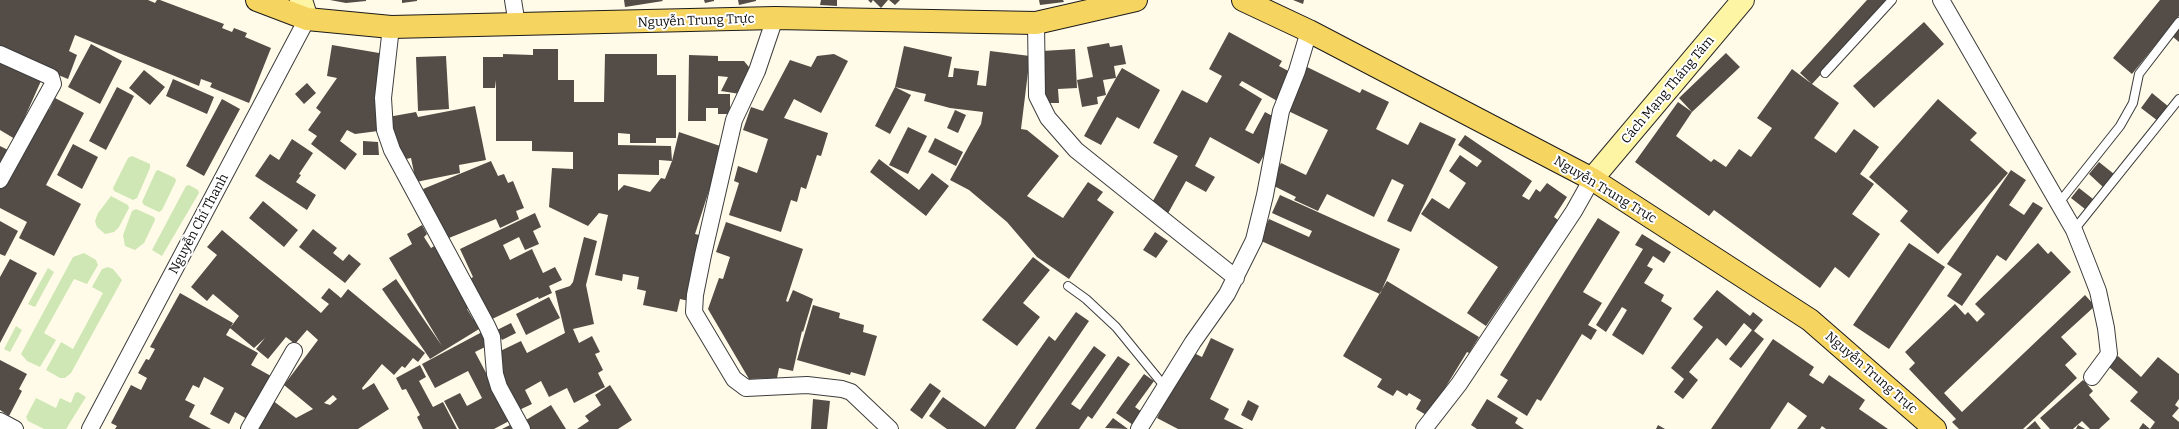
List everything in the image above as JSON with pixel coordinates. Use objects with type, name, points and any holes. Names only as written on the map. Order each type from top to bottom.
[{"type":"main road","name":"Nguyễn Trung Trực","points":[[257,0],[391,27],[775,18],[1036,23],[1136,0]]},
{"type":"main road","name":"Nguyễn Trung Trực","points":[[1243,0],[1309,31],[1592,180],[1810,320],[1935,429]]},
{"type":"street","points":[[513,0],[517,25]]},
{"type":"street","name":"Cách Mạng Tháng Tám","points":[[1592,180],[1743,0]]},
{"type":"street","points":[[1941,0],[2074,230],[2098,291],[2106,328],[2109,354],[2092,377]]},
{"type":"street","name":"Nguyễn Chí Thanh","points":[[90,429],[304,10]]},
{"type":"street","points":[[775,18],[757,71],[734,120],[702,262],[694,312],[734,379],[746,388],[807,385],[842,389],[851,392],[890,429]]},
{"type":"street","points":[[1036,23],[1037,96],[1048,118],[1076,150],[1236,278]]},
{"type":"street","points":[[391,27],[383,98],[385,130],[392,150],[487,326],[492,337],[495,374],[499,387],[522,429]]},
{"type":"street","points":[[1138,429],[1227,294],[1254,240],[1265,195],[1281,111],[1297,71],[1309,31]]},
{"type":"street","points":[[0,54],[51,78],[53,84],[0,180]]},
{"type":"street","points":[[1424,429],[1468,370],[1574,211],[1592,180]]},
{"type":"street","points":[[249,429],[294,351]]},
{"type":"street","points":[[0,421],[15,429]]},
{"type":"lane","points":[[1824,73],[1892,0]]},
{"type":"lane","points":[[2058,204],[2120,126],[2133,104],[2139,74],[2179,22]]},
{"type":"lane","points":[[2074,230],[2179,99]]},
{"type":"lane","points":[[1068,286],[1086,299],[1116,326],[1165,387]]},
{"type":"green space","points":[[132,156],[150,164],[150,168],[137,198],[133,200],[114,191],[113,188],[128,158]]},
{"type":"green space","points":[[158,170],[175,178],[176,181],[162,210],[159,212],[144,205],[142,202],[156,171]]},
{"type":"green space","points":[[189,185],[198,190],[199,193],[162,256],[152,250],[186,186]]},
{"type":"green space","points":[[111,196],[128,205],[129,208],[119,227],[114,232],[105,234],[97,227],[95,221],[98,213]]},
{"type":"green space","points":[[136,209],[154,217],[155,220],[144,243],[135,250],[125,246],[123,235],[132,211]]},
{"type":"green space","points":[[84,253],[96,260],[98,265],[87,284],[74,279],[44,333],[56,340],[40,367],[27,361],[21,354],[73,257]]},
{"type":"green space","points":[[108,267],[113,269],[122,280],[71,373],[65,378],[60,378],[46,370],[61,342],[73,349],[103,293],[92,287],[102,269]]},
{"type":"green space","points":[[48,268],[54,272],[35,307],[28,304]]},
{"type":"green space","points":[[16,326],[22,330],[10,352],[4,349]]},
{"type":"green space","points":[[78,392],[86,397],[66,429],[44,429],[28,421],[26,417],[36,398],[56,408],[60,398],[71,403],[75,393]]},
{"type":"building","points":[[0,0],[148,0],[155,3],[157,0],[160,0],[224,24],[222,28],[232,32],[234,28],[247,33],[245,37],[271,48],[249,103],[210,87],[212,83],[201,79],[199,86],[75,35],[69,51],[77,55],[68,79],[0,51]]},
{"type":"building","points":[[330,0],[366,0],[366,1],[346,3]]},
{"type":"building","points":[[402,0],[417,0],[417,1],[402,3]]},
{"type":"building","points":[[624,0],[662,0],[663,1],[625,7]]},
{"type":"building","points":[[704,0],[714,0],[714,1],[705,3]]},
{"type":"building","points":[[738,0],[756,0],[756,1],[739,5]]},
{"type":"building","points":[[821,0],[837,0],[837,6],[820,5]]},
{"type":"building","points":[[873,0],[888,0],[881,8]]},
{"type":"building","points":[[889,0],[900,0],[895,5]]},
{"type":"building","points":[[1039,0],[1063,0],[1064,2],[1040,5]]},
{"type":"building","points":[[1293,0],[1304,0],[1303,4]]},
{"type":"building","points":[[1867,0],[1890,0],[1812,84],[1800,73]]},
{"type":"building","points":[[2160,0],[2179,0],[2179,16],[2132,74],[2113,58]]},
{"type":"building","points":[[1924,22],[1944,44],[1874,108],[1853,86]]},
{"type":"building","points":[[2179,26],[2179,42],[2172,36]]},
{"type":"building","points":[[1229,32],[1282,61],[1279,66],[1294,74],[1279,102],[1242,81],[1239,85],[1262,99],[1245,130],[1253,134],[1265,112],[1278,119],[1270,144],[1259,164],[1210,137],[1195,166],[1215,177],[1206,192],[1186,181],[1166,217],[1149,208],[1178,156],[1153,143],[1182,90],[1207,103],[1222,76],[1209,69]]},
{"type":"building","points":[[1109,43],[1110,47],[1122,45],[1126,64],[1114,66],[1116,78],[1103,80],[1106,95],[1097,97],[1098,104],[1082,107],[1077,80],[1093,77],[1087,47]]},
{"type":"building","points":[[91,44],[122,61],[100,104],[68,87]]},
{"type":"building","points":[[332,45],[385,54],[378,131],[355,134],[347,130],[340,141],[357,154],[345,170],[311,144],[317,136],[308,130],[321,112],[316,108],[337,78],[327,76]]},
{"type":"building","points":[[904,46],[952,57],[948,77],[953,77],[954,68],[979,71],[977,85],[986,86],[990,51],[1030,56],[1021,129],[1027,130],[1059,156],[1027,196],[1063,218],[1088,182],[1103,192],[1097,200],[1114,212],[1069,279],[1037,257],[1007,222],[969,190],[950,180],[981,124],[983,112],[950,108],[924,101],[926,94],[895,87]]},
{"type":"building","points":[[533,49],[558,49],[558,80],[574,80],[574,102],[604,102],[605,54],[657,54],[657,75],[676,75],[676,138],[656,138],[656,143],[630,143],[630,134],[618,133],[618,145],[671,146],[672,161],[679,132],[723,147],[695,234],[703,236],[689,301],[680,299],[677,312],[643,305],[646,291],[637,289],[639,277],[623,274],[622,281],[595,275],[608,215],[599,213],[588,226],[549,207],[552,168],[573,169],[573,152],[532,151],[532,141],[496,141],[496,80],[495,88],[483,88],[483,57],[503,57],[503,54],[533,55]],"holes":[[[659,160],[672,161],[665,179],[661,178],[650,192],[624,185],[618,191],[618,174],[659,175]]]},
{"type":"building","points":[[1075,49],[1077,88],[1058,89],[1059,103],[1044,103],[1042,51]]},
{"type":"building","points":[[1726,53],[1740,67],[1692,112],[1679,98]]},
{"type":"building","points":[[834,54],[848,61],[821,113],[794,99],[784,118],[828,133],[821,156],[817,155],[806,189],[801,187],[797,202],[791,200],[781,232],[729,215],[739,183],[734,181],[738,166],[757,173],[768,139],[743,130],[751,107],[763,111],[790,60],[811,67],[817,56]]},
{"type":"building","points":[[689,55],[718,56],[718,61],[744,61],[753,72],[740,94],[721,91],[728,77],[718,76],[718,94],[730,94],[730,114],[718,114],[718,108],[706,108],[706,121],[688,121]]},
{"type":"building","points":[[446,56],[449,109],[418,111],[416,57]]},
{"type":"building","points":[[0,58],[35,73],[33,78],[41,81],[15,139],[0,130]]},
{"type":"building","points":[[1305,66],[1360,93],[1362,89],[1389,102],[1376,129],[1408,145],[1420,122],[1456,139],[1411,232],[1387,221],[1404,185],[1392,179],[1374,217],[1327,194],[1318,211],[1294,200],[1296,197],[1270,184],[1281,163],[1306,175],[1328,130],[1284,109]]},
{"type":"building","points":[[1122,68],[1160,90],[1139,129],[1117,117],[1101,145],[1084,136]]},
{"type":"building","points":[[1792,69],[1839,103],[1814,138],[1836,153],[1854,129],[1879,147],[1860,174],[1874,184],[1852,214],[1880,234],[1849,278],[1835,267],[1820,288],[1714,210],[1709,216],[1635,162],[1678,102],[1692,112],[1676,136],[1711,162],[1714,159],[1726,167],[1739,149],[1751,157],[1772,128],[1757,118]]},
{"type":"building","points":[[144,70],[165,87],[150,105],[129,88]]},
{"type":"building","points":[[173,79],[214,97],[207,114],[166,96]]},
{"type":"building","points":[[307,83],[316,93],[304,104],[295,94]]},
{"type":"building","points":[[117,87],[134,96],[106,150],[89,141]]},
{"type":"building","points":[[895,87],[911,95],[890,134],[875,126]]},
{"type":"building","points":[[2152,93],[2169,107],[2158,121],[2141,108]]},
{"type":"building","points":[[55,98],[84,113],[46,185],[81,204],[54,256],[19,238],[27,222],[0,208],[0,189],[43,107],[49,110]]},
{"type":"building","points":[[222,99],[240,109],[204,176],[186,166]]},
{"type":"building","points":[[1938,99],[1977,133],[1970,140],[2008,173],[1938,254],[1900,221],[1908,211],[1869,177]]},
{"type":"building","points":[[475,106],[486,160],[459,165],[460,173],[416,182],[411,158],[401,160],[388,117],[416,112],[418,117]]},
{"type":"building","points":[[955,110],[966,115],[958,133],[947,128]]},
{"type":"building","points":[[908,127],[927,136],[908,174],[889,165]]},
{"type":"building","points":[[1465,135],[1532,181],[1522,196],[1529,200],[1536,189],[1540,192],[1547,183],[1567,197],[1554,217],[1558,220],[1486,326],[1467,313],[1498,267],[1421,214],[1432,198],[1449,209],[1466,183],[1449,171],[1460,155],[1477,167],[1482,161],[1458,145]]},
{"type":"building","points":[[935,138],[963,152],[956,166],[928,152]]},
{"type":"building","points":[[292,139],[313,153],[299,174],[301,175],[296,182],[316,195],[307,210],[255,176],[270,154],[279,160]]},
{"type":"building","points":[[363,141],[378,142],[379,155],[363,155]]},
{"type":"building","points":[[73,144],[98,157],[82,189],[57,175]]},
{"type":"building","points":[[0,146],[8,150],[0,165]]},
{"type":"building","points":[[879,159],[919,190],[932,173],[949,186],[926,216],[870,172]]},
{"type":"building","points":[[491,161],[498,176],[504,174],[508,183],[513,181],[524,208],[516,211],[519,219],[500,228],[496,219],[444,240],[423,189]]},
{"type":"building","points":[[2099,162],[2114,174],[2103,187],[2089,174]]},
{"type":"building","points":[[2011,170],[2026,180],[2009,205],[2024,215],[2033,202],[2043,208],[2006,261],[1997,255],[1962,306],[1947,296],[1962,274],[1947,264]]},
{"type":"building","points":[[2079,188],[2093,199],[2085,209],[2071,198]]},
{"type":"building","points":[[1280,195],[1400,249],[1380,294],[1259,240],[1269,219],[1309,237],[1312,231],[1272,213]]},
{"type":"building","points":[[263,201],[298,230],[284,247],[249,218]]},
{"type":"building","points":[[535,213],[541,227],[533,231],[539,244],[525,250],[519,237],[503,245],[510,260],[532,249],[543,273],[555,267],[562,280],[549,286],[552,293],[539,299],[538,297],[488,321],[468,280],[473,277],[460,249]]},
{"type":"building","points":[[1598,218],[1620,232],[1583,292],[1602,303],[1588,325],[1597,330],[1591,340],[1582,334],[1541,401],[1537,399],[1527,416],[1497,397],[1508,380],[1500,375]]},
{"type":"building","points":[[0,221],[18,231],[5,256],[0,254]]},
{"type":"building","points":[[726,222],[803,249],[786,301],[788,302],[793,290],[813,299],[803,332],[802,331],[793,371],[779,368],[777,378],[749,379],[708,309],[719,278],[723,279],[730,257],[716,252]]},
{"type":"building","points":[[422,225],[427,234],[424,237],[431,248],[436,245],[472,306],[467,309],[473,319],[478,316],[484,326],[430,359],[382,289],[396,279],[442,346],[389,258],[412,244],[407,234]]},
{"type":"building","points":[[313,229],[337,248],[333,253],[343,261],[349,254],[361,264],[345,283],[299,247]]},
{"type":"building","points":[[222,230],[321,313],[329,304],[321,298],[329,288],[341,298],[348,289],[425,353],[418,362],[413,358],[405,368],[402,366],[394,375],[382,364],[362,388],[363,390],[374,383],[389,409],[358,429],[253,429],[272,400],[296,418],[313,409],[284,385],[318,340],[307,330],[295,344],[286,337],[268,359],[256,349],[265,338],[254,348],[230,328],[239,316],[213,294],[207,301],[191,287],[217,255],[207,247]],"holes":[[[333,395],[337,399],[330,405],[324,403]]]},
{"type":"building","points":[[1155,232],[1168,241],[1156,258],[1143,250]]},
{"type":"building","points":[[1642,234],[1671,252],[1664,263],[1653,256],[1647,266],[1653,269],[1644,283],[1664,295],[1661,301],[1672,308],[1643,355],[1612,335],[1627,310],[1622,307],[1606,332],[1596,325],[1643,249],[1635,245]]},
{"type":"building","points":[[584,237],[597,241],[586,285],[594,324],[573,329],[579,343],[592,336],[600,352],[595,354],[603,370],[598,373],[605,387],[574,403],[567,388],[549,397],[541,381],[525,390],[532,404],[517,411],[494,354],[521,341],[527,353],[565,333],[555,291],[570,286],[573,282]]},
{"type":"building","points":[[1909,243],[1945,267],[1889,349],[1853,325]]},
{"type":"building","points":[[2038,243],[2048,254],[2051,251],[2071,272],[1944,393],[1962,412],[2085,295],[2095,306],[2061,337],[2077,354],[2065,365],[2077,378],[2023,429],[1959,429],[1952,422],[1956,419],[1909,369],[1915,363],[1905,352],[1955,304],[1965,315],[1968,312],[1977,322],[1985,314],[1975,304]]},
{"type":"building","points":[[1033,257],[1050,270],[1023,303],[1040,317],[1017,346],[982,320]]},
{"type":"building","points":[[10,259],[37,273],[0,343],[0,277]]},
{"type":"building","points":[[1387,281],[1479,337],[1469,353],[1467,352],[1428,416],[1416,409],[1421,400],[1409,393],[1407,396],[1397,390],[1393,396],[1377,387],[1382,379],[1343,356]]},
{"type":"building","points":[[1717,290],[1750,316],[1753,312],[1763,320],[1754,331],[1764,339],[1741,368],[1729,359],[1752,330],[1744,323],[1726,346],[1717,338],[1689,372],[1698,380],[1683,399],[1674,392],[1684,379],[1671,368],[1703,327],[1693,319]]},
{"type":"building","points":[[180,293],[233,323],[226,335],[258,353],[251,365],[271,376],[247,419],[235,412],[229,424],[210,414],[224,388],[204,377],[199,388],[193,385],[185,400],[195,405],[189,417],[211,429],[115,429],[117,426],[111,423],[131,385],[141,390],[147,378],[138,373],[146,359],[149,360],[155,349],[150,347]]},
{"type":"building","points":[[549,297],[560,318],[526,335],[516,314]]},
{"type":"building","points":[[813,305],[840,313],[839,318],[864,325],[863,332],[877,336],[865,376],[851,372],[850,375],[797,360]]},
{"type":"building","points":[[1076,312],[1089,321],[1015,429],[947,429],[929,416],[943,397],[985,427],[1049,336],[1055,341]]},
{"type":"building","points":[[511,323],[516,333],[502,340],[497,330]]},
{"type":"building","points":[[482,332],[489,345],[475,352],[511,420],[494,429],[459,429],[444,401],[460,393],[467,406],[482,398],[468,371],[435,388],[422,364]]},
{"type":"building","points":[[1211,338],[1234,349],[1210,399],[1229,409],[1224,419],[1244,429],[1178,429],[1157,418],[1190,351],[1202,357]]},
{"type":"building","points":[[1773,339],[1814,367],[1809,375],[1823,384],[1829,375],[1865,400],[1859,409],[1888,429],[1826,429],[1822,426],[1820,429],[1797,429],[1807,416],[1788,402],[1770,429],[1711,429]]},
{"type":"building","points":[[1094,346],[1106,355],[1071,404],[1080,410],[1118,356],[1130,364],[1092,419],[1088,416],[1079,429],[1035,429]]},
{"type":"building","points":[[2118,356],[2141,377],[2158,357],[2179,374],[2179,399],[2175,405],[2179,408],[2172,416],[2179,422],[2179,429],[2150,429],[2155,422],[2130,401],[2138,392],[2109,367]]},
{"type":"building","points":[[0,360],[27,374],[19,389],[22,391],[9,416],[0,410]]},
{"type":"building","points":[[420,365],[426,377],[419,381],[433,407],[443,402],[457,429],[423,429],[417,417],[420,415],[406,389],[402,390],[396,378]]},
{"type":"building","points":[[1144,374],[1154,381],[1135,407],[1142,412],[1133,425],[1116,413]]},
{"type":"building","points":[[2083,380],[2093,391],[2089,395],[2110,419],[2099,429],[2090,429],[2082,421],[2073,429],[2050,429],[2040,418]]},
{"type":"building","points":[[930,383],[941,391],[922,419],[910,410]]},
{"type":"building","points":[[610,385],[632,420],[618,429],[577,429],[589,421],[585,416],[601,405],[595,395]]},
{"type":"building","points":[[813,399],[830,401],[827,429],[811,429]]},
{"type":"building","points":[[1487,399],[1518,418],[1515,423],[1524,429],[1477,429],[1471,425]]},
{"type":"building","points":[[1248,400],[1259,406],[1252,421],[1241,415]]},
{"type":"building","points":[[551,405],[566,429],[524,429],[521,423]]},
{"type":"building","points":[[1113,418],[1128,429],[1105,428]]},
{"type":"building","points":[[2035,421],[2041,429],[2026,429]]},
{"type":"building","points":[[2143,423],[2150,429],[2139,429]]},
{"type":"building","points":[[510,425],[512,429],[502,429]]},
{"type":"building","points":[[1658,425],[1665,429],[1656,429]]},
{"type":"building","points":[[2078,425],[2085,429],[2076,429]]}]
